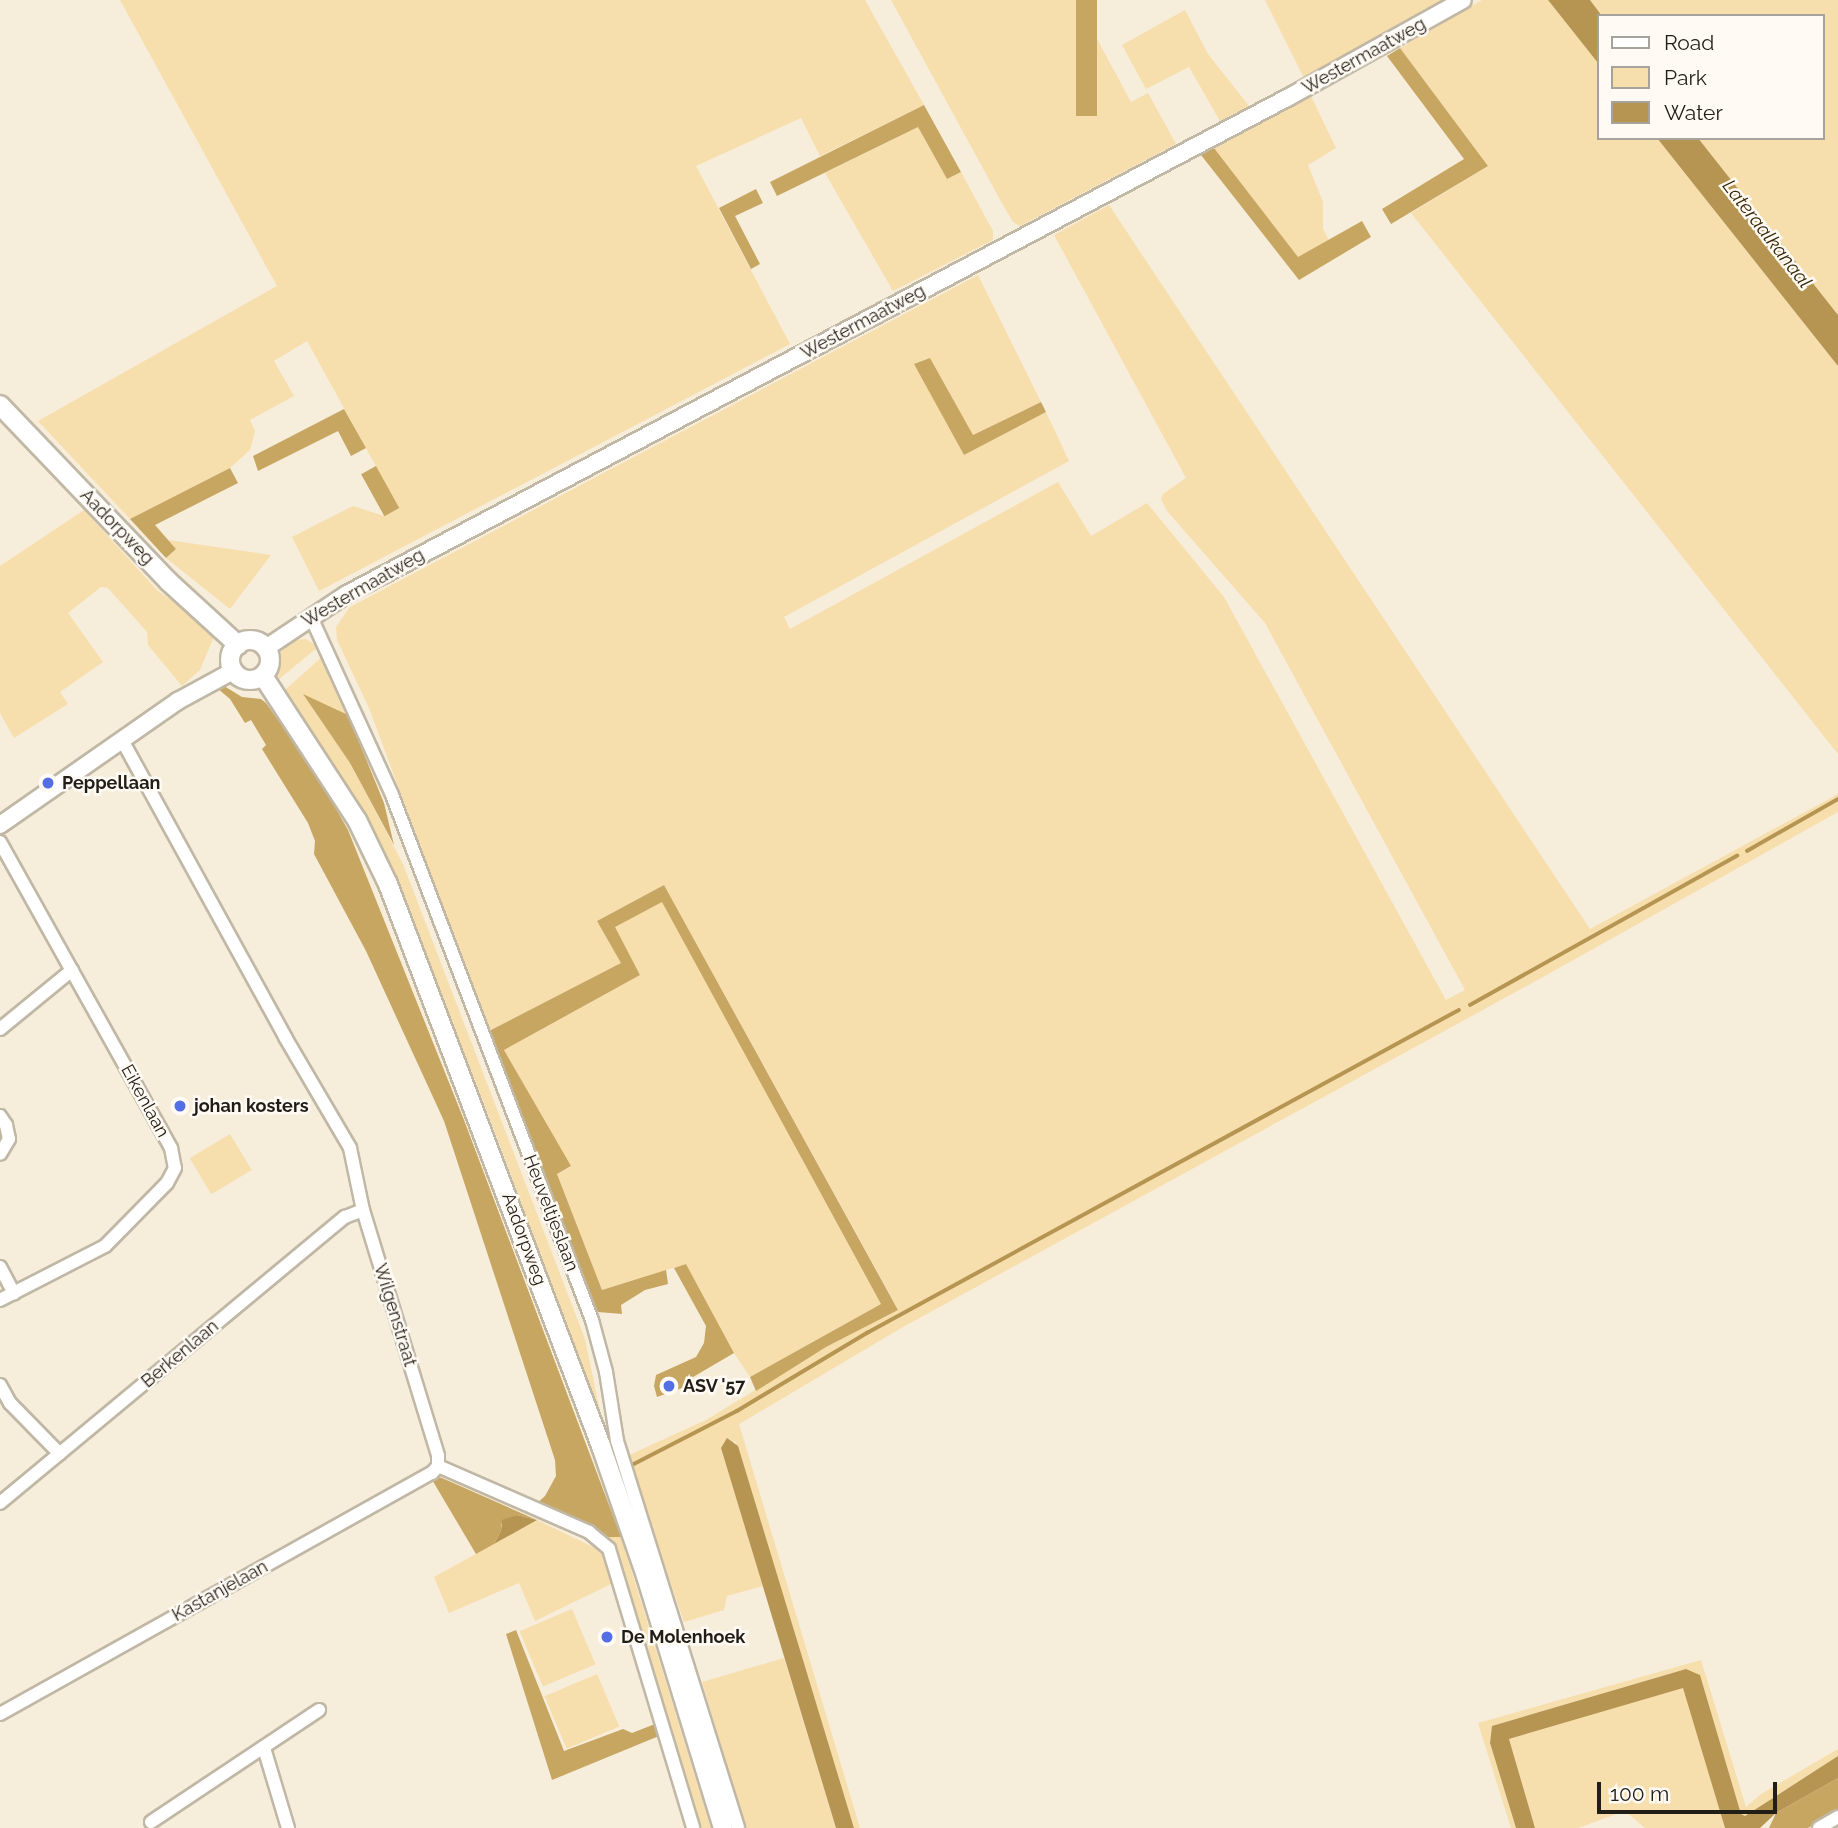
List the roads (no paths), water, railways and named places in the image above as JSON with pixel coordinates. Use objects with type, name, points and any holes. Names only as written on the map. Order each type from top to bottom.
[{"type":"main road","name":"Aadorpweg","points":[[0,405],[168,581],[238,645]]},
{"type":"main road","points":[[253,640],[266,648],[271,657],[270,668],[263,676],[247,681],[233,671],[232,652],[238,645],[253,640]]},
{"type":"main road","name":"Aadorpweg","points":[[263,676],[357,820],[388,884],[601,1447],[646,1576],[723,1828]]},
{"type":"street","name":"Westermaatweg","points":[[266,648],[347,594],[1287,98],[1464,0]]},
{"type":"street","name":"Heuveltjeslaan","points":[[311,617],[391,795],[592,1320],[606,1372],[617,1441],[738,1828]]},
{"type":"street","points":[[0,825],[178,702],[233,671]]},
{"type":"street","name":"Wilgenstraat","points":[[122,740],[285,1037],[350,1148],[363,1210],[438,1457],[438,1466]]},
{"type":"street","name":"Eikenlaan","points":[[0,842],[171,1148],[175,1168],[167,1184],[105,1246],[0,1300]]},
{"type":"street","points":[[0,1029],[72,970]]},
{"type":"street","points":[[0,1116],[6,1125],[9,1139],[0,1154]]},
{"type":"street","name":"Berkenlaan","points":[[0,1503],[345,1217],[363,1210]]},
{"type":"street","points":[[0,1267],[14,1293]]},
{"type":"street","points":[[0,1385],[10,1403],[60,1454]]},
{"type":"street","points":[[438,1466],[551,1514],[604,1542],[612,1556],[693,1828]]},
{"type":"street","name":"Kastanjelaan","points":[[0,1714],[432,1474],[438,1466]]},
{"type":"street","points":[[151,1822],[319,1710]]},
{"type":"street","points":[[264,1748],[288,1828]]},
{"type":"street","points":[[1819,1828],[1838,1817]]},
{"type":"water","points":[[1548,0],[1590,0],[1600,14],[1596,14],[1596,60]]},
{"type":"water","name":"Lateraalkanaal","points":[[1659,140],[1700,140],[1838,315],[1838,366]]},
{"type":"water","points":[[727,1438],[738,1446],[854,1828],[836,1828],[721,1448]]},
{"type":"water","points":[[517,1515],[537,1520],[494,1544],[501,1531],[502,1520]]},
{"type":"water","points":[[1686,1669],[1700,1675],[1741,1814],[1745,1816],[1838,1756],[1838,1778],[1776,1813],[1760,1828],[1725,1828],[1683,1688],[1509,1739],[1535,1828],[1516,1828],[1490,1743],[1492,1726]]},
{"type":"waterway","points":[[1747,851],[1838,799]]},
{"type":"waterway","points":[[1470,1005],[1737,856]]},
{"type":"waterway","points":[[632,1465],[737,1411],[867,1333],[1459,1010]]},
{"type":"place","name":"Peppellaan","points":[[48,783]]},
{"type":"place","name":"johan kosters","points":[[180,1106]]},
{"type":"place","name":"ASV '57","points":[[669,1386]]},
{"type":"place","name":"De Molenhoek","points":[[607,1637]]}]
